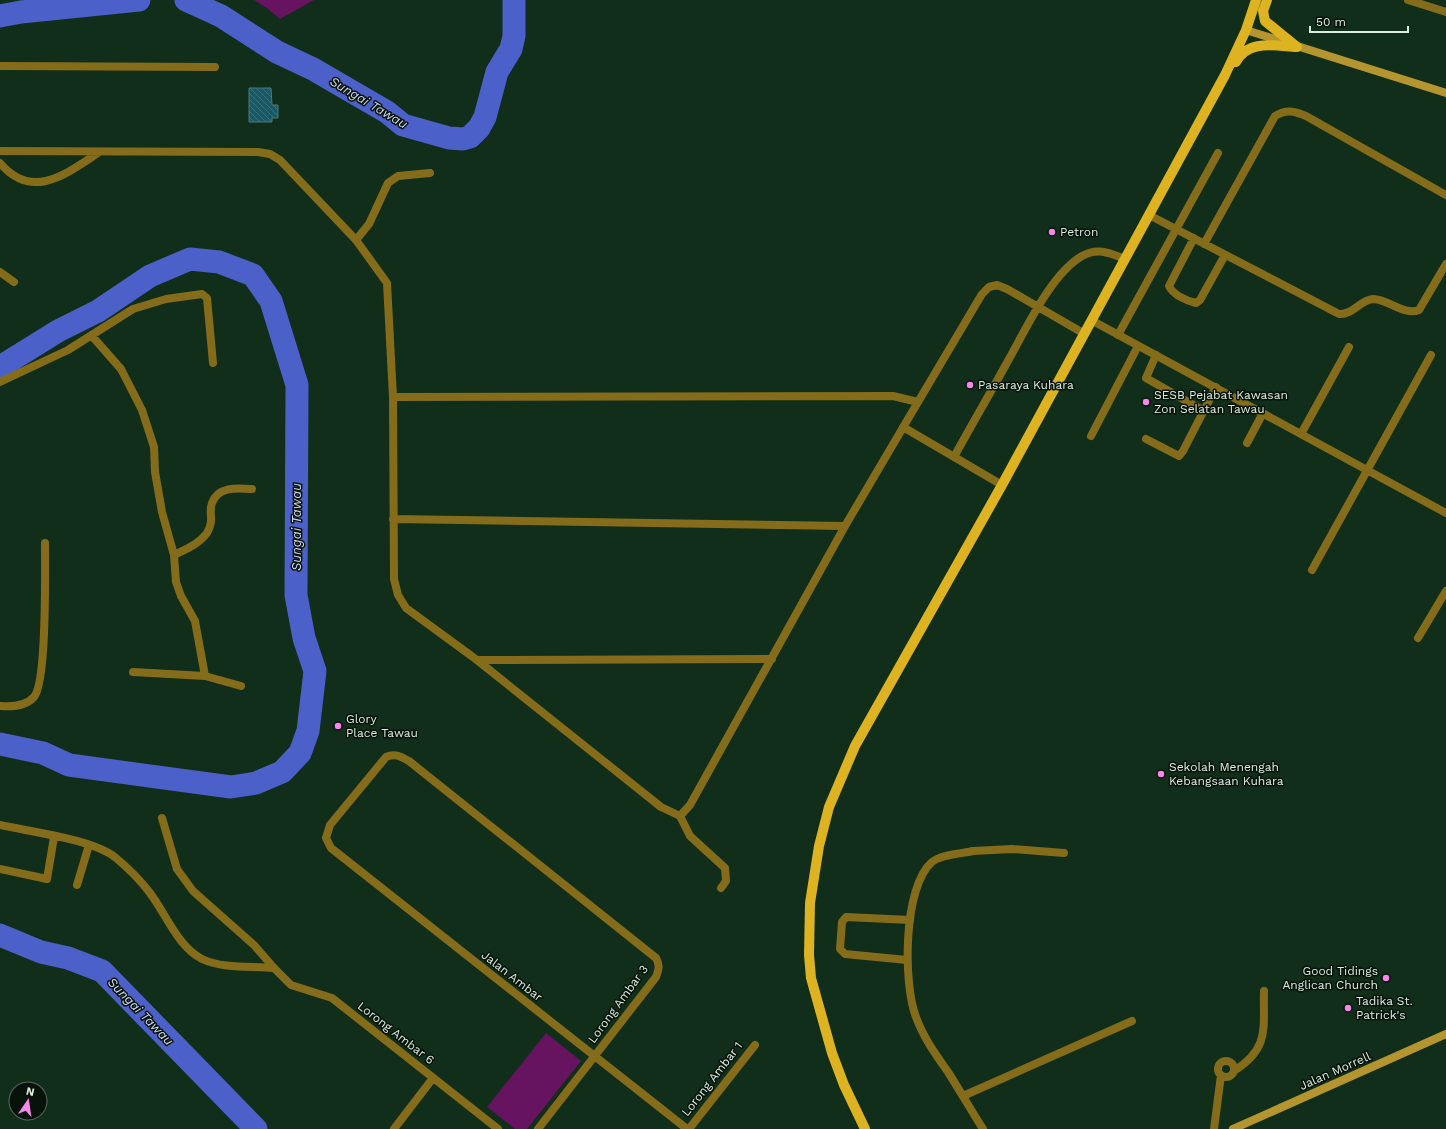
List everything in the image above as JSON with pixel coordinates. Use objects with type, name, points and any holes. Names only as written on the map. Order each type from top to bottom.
[{"type":"main road","points":[[865,1129],[844,1085],[832,1054],[811,978],[809,955],[810,903],[819,846],[830,806],[855,746],[1002,485],[1083,333],[1150,215],[1225,75],[1246,30],[1256,0]]},
{"type":"main road","points":[[1267,0],[1263,11],[1265,21],[1297,47]]},
{"type":"main road","points":[[1225,75],[1232,70],[1240,54],[1250,48],[1297,47]]},
{"type":"street","points":[[1408,0],[1446,12]]},
{"type":"street","points":[[1246,30],[1446,93]]},
{"type":"street","points":[[0,66],[214,67]]},
{"type":"street","points":[[1204,244],[1274,116],[1283,111],[1295,111],[1306,116],[1446,195]]},
{"type":"street","points":[[0,151],[98,153],[258,152],[270,154],[280,160],[356,240],[386,283],[394,397],[394,579],[398,595],[406,608],[477,660],[662,807],[680,816],[690,836],[726,868],[726,881],[721,888]]},
{"type":"street","points":[[0,162],[14,177],[24,181],[43,182],[66,174],[98,153]]},
{"type":"street","points":[[1118,335],[1218,153]]},
{"type":"street","points":[[356,240],[369,224],[388,183],[398,176],[430,173]]},
{"type":"street","points":[[1150,215],[1334,313],[1348,314],[1367,301],[1374,299],[1408,310],[1419,310],[1446,264]]},
{"type":"street","points":[[1194,238],[1169,286],[1171,291],[1190,302],[1196,303],[1200,300],[1225,255]]},
{"type":"street","points":[[954,457],[1038,307],[1070,265],[1083,256],[1105,250],[1125,259]]},
{"type":"street","points":[[0,272],[14,282]]},
{"type":"street","points":[[680,816],[690,805],[845,526],[982,294],[989,287],[997,285],[1083,333]]},
{"type":"street","points":[[0,382],[68,350],[133,309],[166,299],[202,294],[207,298],[213,363]]},
{"type":"street","points":[[1091,320],[1446,513]]},
{"type":"street","points":[[92,336],[121,369],[142,410],[154,447],[155,472],[162,512],[174,555],[176,582],[181,596],[195,621],[206,676]]},
{"type":"street","points":[[1091,436],[1138,346]]},
{"type":"street","points":[[1300,434],[1349,347]]},
{"type":"street","points":[[1156,355],[1146,378],[1204,410]]},
{"type":"street","points":[[1312,570],[1431,355]]},
{"type":"street","points":[[1146,439],[1179,456],[1184,451],[1216,387]]},
{"type":"street","points":[[394,397],[893,396],[918,402]]},
{"type":"street","points":[[1247,443],[1263,413]]},
{"type":"street","points":[[904,427],[1002,485]]},
{"type":"street","points":[[174,555],[197,544],[206,534],[212,522],[212,503],[225,490],[233,487],[252,489]]},
{"type":"street","points":[[393,519],[845,526]]},
{"type":"street","points":[[0,706],[20,705],[28,702],[35,696],[39,687],[42,666],[45,543]]},
{"type":"street","points":[[1418,638],[1446,591]]},
{"type":"street","points":[[477,660],[772,659]]},
{"type":"street","points":[[133,672],[206,676],[241,686]]},
{"type":"street","name":"Lorong Ambar 3","points":[[326,838],[330,825],[379,763],[392,754],[400,756],[656,958],[659,966],[656,977],[538,1129]]},
{"type":"street","name":"Lorong Ambar 6","points":[[162,818],[178,869],[193,892],[254,945],[291,985],[332,998],[498,1129]]},
{"type":"street","points":[[0,825],[88,845],[115,858],[144,886],[191,952],[202,959],[214,964],[274,968]]},
{"type":"street","points":[[0,869],[47,879],[54,837]]},
{"type":"street","name":"Jalan Ambar","points":[[326,838],[331,848],[688,1129]]},
{"type":"street","points":[[77,885],[88,845]]},
{"type":"street","points":[[983,1129],[931,1047],[915,1017],[910,994],[907,960],[910,920],[919,880],[926,868],[940,858],[973,851],[1012,849],[1064,853]]},
{"type":"street","points":[[907,960],[845,954],[840,949],[842,922],[846,917],[910,920]]},
{"type":"street","points":[[1221,1075],[1226,1077],[1232,1076],[1234,1071],[1246,1063],[1256,1052],[1261,1043],[1264,1026],[1264,991]]},
{"type":"street","points":[[963,1096],[1132,1021]]},
{"type":"street","name":"Jalan Morrell","points":[[1234,1129],[1446,1034]]},
{"type":"street","name":"Lorong Ambar 1","points":[[688,1129],[755,1044]]},
{"type":"street","points":[[1214,1129],[1221,1075],[1218,1070],[1220,1065],[1224,1062],[1229,1062],[1233,1065],[1234,1071]]},
{"type":"street","points":[[394,1129],[433,1078]]},
{"type":"shaded area","points":[[254,0],[314,0],[280,19]]},
{"type":"shaded area","points":[[546,1033],[581,1061],[527,1129],[515,1129],[487,1107]]},
{"type":"building","points":[[249,88],[271,88],[272,105],[278,105],[278,118],[272,118],[272,122],[249,122]]},
{"type":"waterway","name":"Sungai Tawau","points":[[0,16],[21,12],[139,0]]},
{"type":"waterway","name":"Sungai Tawau","points":[[186,0],[221,16],[277,52],[313,69],[387,112],[403,125],[449,138],[463,139],[470,137],[479,128],[485,117],[497,72],[511,49],[514,36],[514,0]]},
{"type":"waterway","name":"Sungai Tawau","points":[[0,367],[58,331],[98,311],[150,276],[190,259],[219,262],[253,275],[271,301],[297,385],[296,595],[304,638],[315,671],[308,731],[300,753],[282,772],[256,783],[231,787],[69,765],[43,753],[0,744]]},
{"type":"waterway","name":"Sungai Tawau","points":[[0,935],[41,952],[68,958],[102,971],[256,1129]]},
{"type":"place","name":"Petron","points":[[1052,232]]},
{"type":"place","name":"Pasaraya Kuhara","points":[[970,385]]},
{"type":"place","name":"SESB Pejabat Kawasan Zon Selatan Tawau","points":[[1146,402]]},
{"type":"place","name":"Glory Place Tawau","points":[[338,726]]},
{"type":"place","name":"Sekolah Menengah Kebangsaan Kuhara","points":[[1161,774]]},
{"type":"place","name":"Good Tidings Anglican Church","points":[[1386,978]]},
{"type":"place","name":"Tadika St. Patrick's","points":[[1348,1008]]}]
